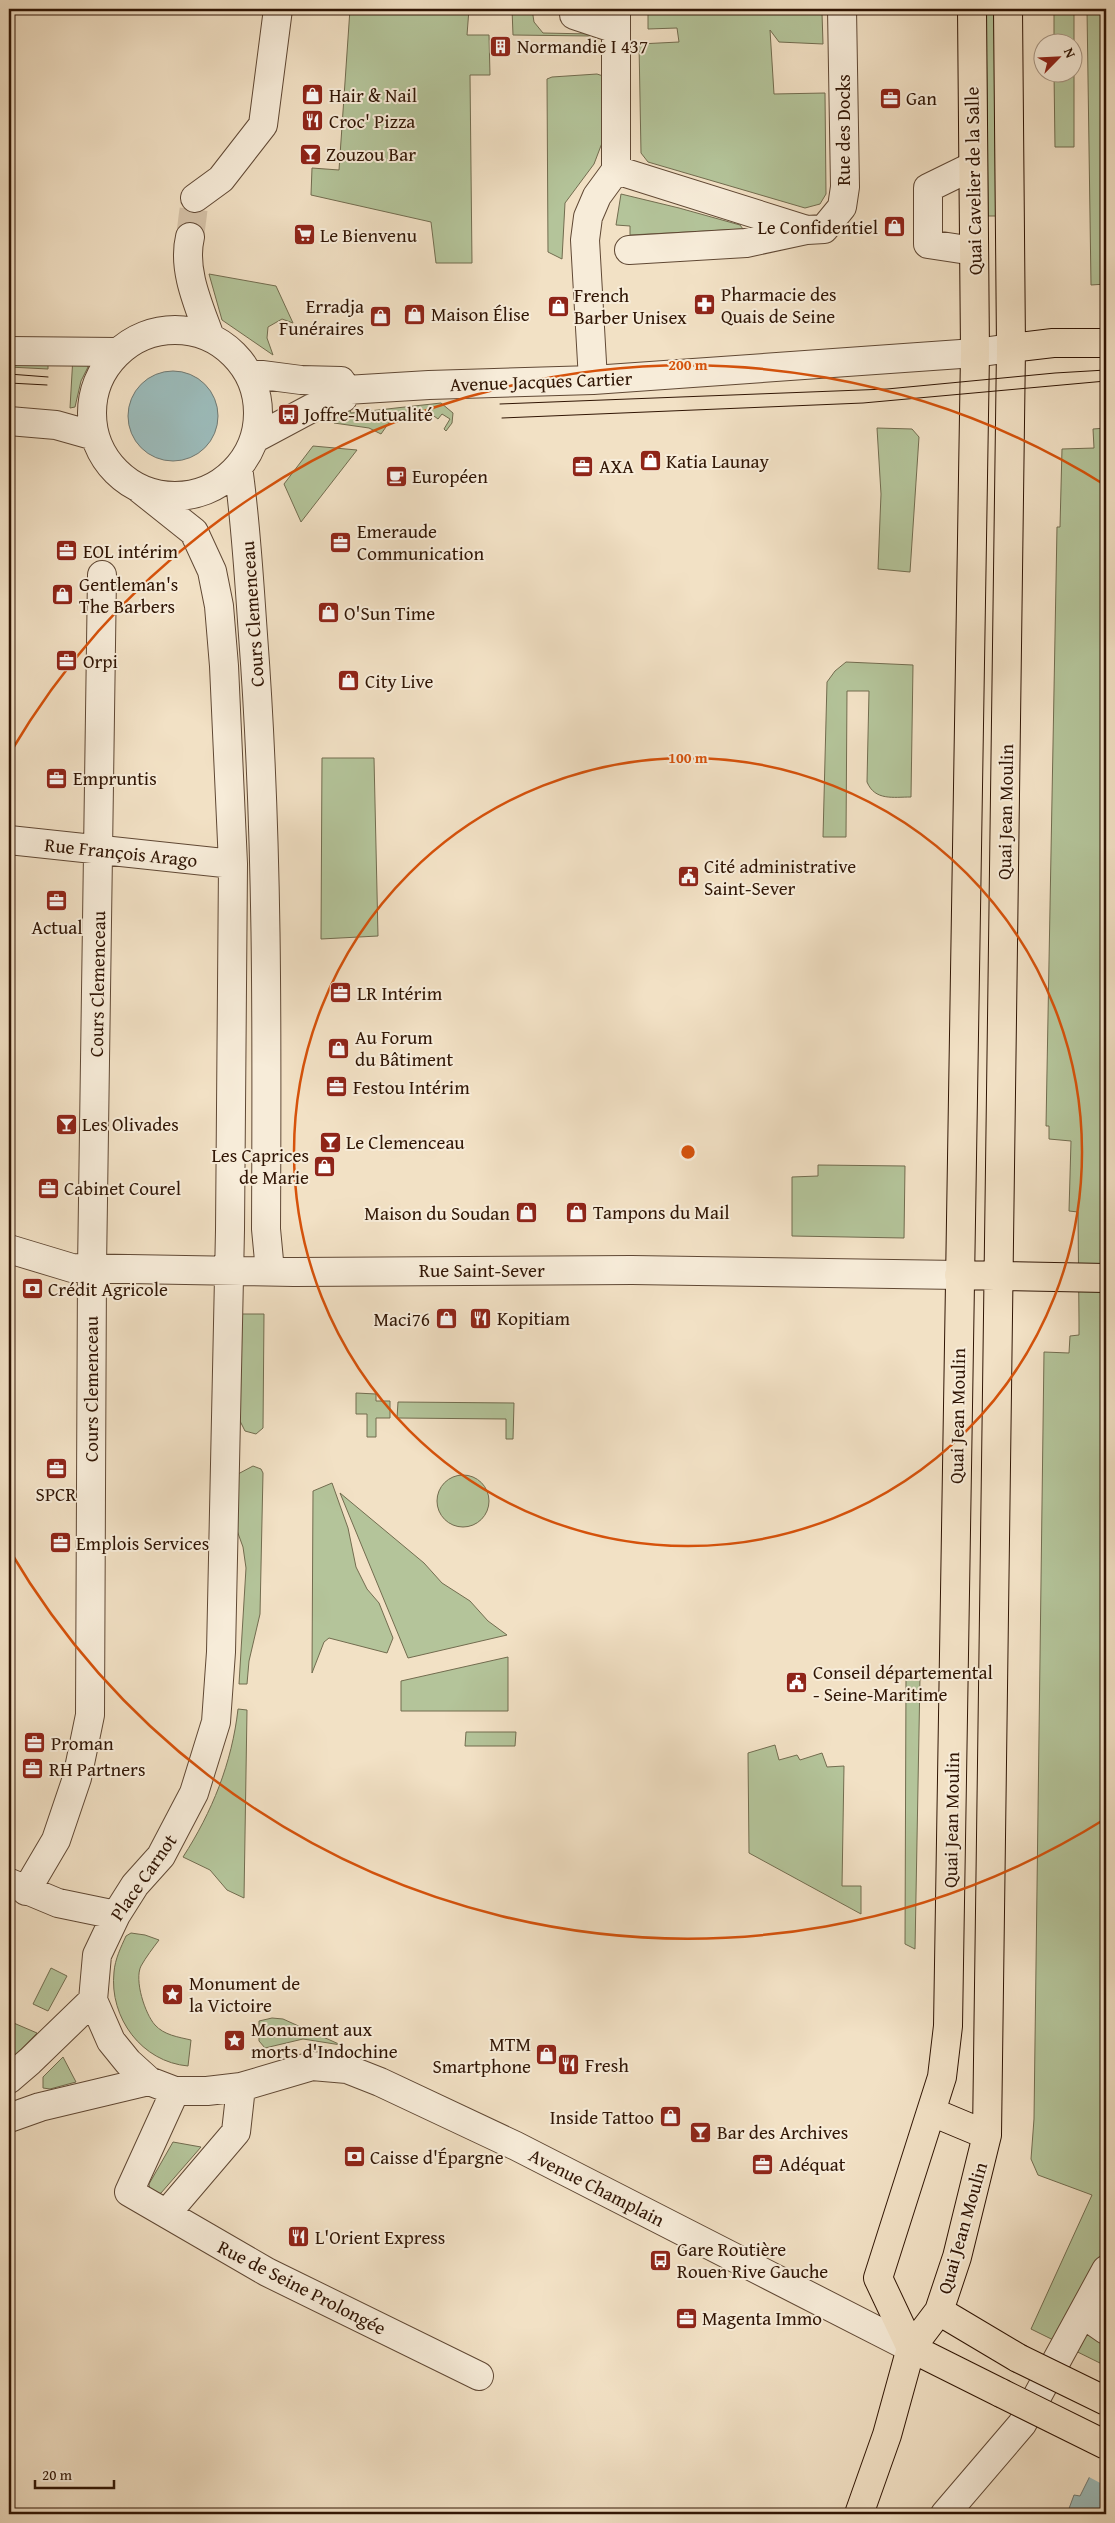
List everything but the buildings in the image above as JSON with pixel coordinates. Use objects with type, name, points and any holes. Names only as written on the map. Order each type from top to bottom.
[{"type":"main road","name":"Quai Cavelier de la Salle","points":[[972,9],[975,353]]},
{"type":"main road","name":"Quai Cavelier de la Salle","points":[[1008,9],[1011,348]]},
{"type":"main road","points":[[1011,348],[1053,343],[1099,343]]},
{"type":"main road","name":"Quai Jean Moulin","points":[[975,353],[948,2026],[942,2077],[878,2278],[911,2348],[939,2310],[957,2257],[987,2135],[991,2020],[998,1276],[1011,348]]},
{"type":"main road","points":[[959,1275],[1106,1278]]},
{"type":"main road","points":[[956,1466],[996,1466]]},
{"type":"main road","points":[[932,2112],[987,2135]]},
{"type":"main road","points":[[939,2310],[1018,2358],[1106,2401]]},
{"type":"main road","points":[[860,2514],[887,2435],[911,2348],[1106,2445]]},
{"type":"street","points":[[195,198],[221,179],[263,125],[278,9]]},
{"type":"street","points":[[574,9],[574,16],[616,19],[616,170],[597,196],[588,217],[586,240],[593,380]]},
{"type":"street","name":"Rue des Docks","points":[[629,250],[746,243],[807,230],[824,229],[842,208],[845,187],[842,9]]},
{"type":"street","points":[[973,166],[928,188],[928,244],[974,251]]},
{"type":"street","points":[[616,170],[807,230]]},
{"type":"street","points":[[188,244],[194,291],[210,337]]},
{"type":"street","points":[[186,330],[210,337],[232,352],[248,373],[258,403],[254,439],[238,467],[218,484],[192,495],[171,496],[140,489],[123,478],[109,464],[95,436],[92,410],[96,385],[109,361],[118,352],[141,337],[162,331],[186,330]]},
{"type":"street","name":"Avenue Jacques Cartier","points":[[248,373],[301,380],[341,381],[346,390],[429,385],[593,380],[975,353],[1011,348]]},
{"type":"street","points":[[9,351],[118,352]]},
{"type":"street","points":[[254,439],[312,408],[343,398],[346,390]]},
{"type":"street","points":[[9,421],[56,425],[95,436]]},
{"type":"street","name":"Cours Clemenceau","points":[[238,467],[245,519],[264,796],[268,952],[266,1235],[270,1271]]},
{"type":"street","name":"Cours Clemenceau","points":[[140,489],[194,532],[212,570],[219,606],[224,666],[233,864],[221,1652]]},
{"type":"street","name":"Cours Clemenceau","points":[[17,1887],[56,1840],[77,1778],[90,1715],[92,1269],[100,850],[102,575]]},
{"type":"street","name":"Rue François Arago","points":[[9,840],[233,864]]},
{"type":"street","name":"Rue Saint-Sever","points":[[9,1249],[72,1268],[92,1269],[228,1271],[612,1270],[959,1275]]},
{"type":"street","name":"Place Carnot","points":[[221,1652],[216,1722],[194,1793],[161,1856],[135,1885],[116,1915],[97,1955],[93,2000],[111,2041],[128,2062],[149,2081],[176,2090],[207,2091],[241,2087],[272,2077]]},
{"type":"street","points":[[17,1887],[58,1903],[116,1915]]},
{"type":"street","points":[[9,2079],[30,2062],[93,2000]]},
{"type":"street","name":"Avenue Champlain","points":[[272,2077],[312,2066],[347,2069],[380,2082],[516,2146],[911,2348]]},
{"type":"street","points":[[9,2118],[40,2107],[149,2081]]},
{"type":"street","points":[[167,2213],[236,2132],[241,2087]]},
{"type":"street","name":"Rue de Seine Prolongée","points":[[176,2090],[129,2192],[267,2272],[479,2376]]},
{"type":"street","points":[[945,2514],[1022,2424],[1106,2270]]},
{"type":"street","points":[[1083,2314],[1106,2330]]},
{"type":"green space","points":[[350,9],[469,9],[467,35],[489,35],[490,75],[470,75],[472,263],[436,263],[431,222],[311,195],[312,168],[339,170]]},
{"type":"green space","points":[[512,9],[532,9],[534,22],[543,33],[591,34],[591,36],[513,35]]},
{"type":"green space","points":[[986,9],[994,9],[997,216],[988,216]]},
{"type":"green space","points":[[1054,9],[1074,9],[1074,32],[1054,32]]},
{"type":"green space","points":[[1087,9],[1106,9],[1106,284],[1091,285]]},
{"type":"green space","points":[[822,13],[823,44],[779,42],[770,30],[774,94],[825,93],[826,194],[820,204],[805,208],[648,162],[641,153],[639,44],[679,42],[677,28],[648,29],[648,14]]},
{"type":"green space","points":[[597,74],[603,76],[604,121],[602,143],[594,164],[565,203],[562,259],[548,252],[547,79]]},
{"type":"green space","points":[[1054,82],[1074,82],[1074,147],[1055,147]]},
{"type":"green space","points":[[621,194],[740,225],[743,229],[630,235],[630,226],[616,225]]},
{"type":"green space","points":[[209,274],[276,286],[293,323],[282,319],[268,327],[267,338],[273,355],[222,320]]},
{"type":"green space","points":[[1103,286],[1106,286],[1106,427],[1104,427]]},
{"type":"green space","points":[[73,356],[85,360],[88,367],[81,381],[75,407],[70,408]]},
{"type":"green space","points":[[48,359],[48,369],[9,367],[9,361]]},
{"type":"green space","points":[[441,403],[453,413],[452,423],[446,431],[444,429],[450,419],[442,414],[438,419],[430,413],[425,419],[417,414],[412,419],[405,414],[399,421],[393,417],[381,434],[369,428],[334,423],[327,413],[349,408],[351,413]]},
{"type":"green space","points":[[877,428],[912,429],[919,437],[910,572],[878,569],[881,494]]},
{"type":"green space","points":[[1106,428],[1106,2366],[1031,2329],[1092,2195],[1038,2175],[1031,2159],[1034,2119],[1044,1352],[1069,1353],[1070,1336],[1079,1335],[1078,1212],[1069,1211],[1071,1141],[1049,1139],[1049,1126],[1046,1126],[1057,527],[1060,527],[1062,449],[1094,448],[1093,429]]},
{"type":"green space","points":[[313,446],[357,450],[301,522],[284,484]]},
{"type":"green space","points":[[846,662],[913,665],[911,797],[885,797],[870,788],[867,782],[869,691],[847,691],[846,837],[823,837],[827,682],[835,671]]},
{"type":"green space","points":[[322,758],[374,758],[378,936],[321,939]]},
{"type":"green space","points":[[818,1165],[905,1166],[904,1238],[792,1236],[792,1177],[818,1176]]},
{"type":"green space","points":[[241,1314],[264,1314],[263,1428],[256,1434],[245,1431],[239,1419]]},
{"type":"green space","points":[[356,1393],[376,1394],[376,1401],[390,1401],[390,1418],[376,1418],[376,1437],[367,1437],[367,1414],[356,1414]]},
{"type":"green space","points":[[398,1402],[514,1403],[513,1439],[506,1439],[506,1419],[397,1418]]},
{"type":"green space","points":[[253,1466],[261,1469],[263,1473],[260,1614],[249,1661],[247,1684],[239,1684],[246,1568],[243,1547],[235,1525],[238,1474]]},
{"type":"green space","points":[[458,1475],[468,1475],[482,1482],[489,1496],[489,1506],[482,1520],[468,1527],[458,1527],[448,1523],[441,1516],[437,1506],[437,1496],[441,1486],[448,1479]]},
{"type":"green space","points":[[332,1483],[348,1528],[356,1567],[367,1589],[379,1603],[393,1638],[387,1653],[329,1638],[324,1642],[312,1673],[313,1491]]},
{"type":"green space","points":[[340,1493],[424,1563],[442,1583],[470,1601],[488,1621],[507,1635],[408,1658]]},
{"type":"green space","points":[[508,1657],[508,1711],[401,1711],[401,1681]]},
{"type":"green space","points":[[906,1677],[920,1677],[915,1949],[905,1944]]},
{"type":"green space","points":[[238,1709],[247,1710],[244,1898],[227,1890],[210,1870],[183,1857],[212,1805],[226,1768]]},
{"type":"green space","points":[[466,1732],[516,1732],[515,1746],[465,1746]]},
{"type":"green space","points":[[775,1745],[779,1760],[797,1755],[800,1760],[822,1753],[827,1767],[844,1766],[842,1886],[861,1886],[861,1914],[749,1853],[748,1753]]},
{"type":"green space","points":[[131,1933],[159,1940],[147,1956],[139,1972],[142,1997],[144,2005],[155,2025],[172,2035],[191,2040],[188,2066],[171,2063],[143,2047],[123,2021],[117,2006],[114,1972],[122,1944],[126,1936]]},
{"type":"green space","points":[[51,1968],[67,1976],[48,2011],[33,2004]]},
{"type":"green space","points":[[272,2018],[283,2019],[341,2045],[303,2039],[265,2048],[259,2041],[259,2021]]},
{"type":"green space","points":[[9,2021],[37,2033],[9,2062]]},
{"type":"green space","points":[[63,2057],[76,2082],[50,2089],[43,2088],[43,2077]]},
{"type":"green space","points":[[173,2142],[201,2147],[161,2193],[156,2195],[150,2190],[149,2184]]},
{"type":"water","points":[[173,371],[190,375],[205,384],[214,399],[218,416],[214,433],[205,448],[190,457],[173,461],[156,457],[141,448],[132,433],[128,416],[132,399],[141,384],[156,375]]},
{"type":"water","points":[[1106,2444],[1106,2514],[1067,2514],[1074,2495],[1080,2496]]},
{"type":"pier","points":[[1106,2441],[1106,2486],[1087,2476]]},
{"type":"tunnel","points":[[190,237],[195,198]]},
{"type":"tram line","points":[[500,404],[887,389],[1106,370]]},
{"type":"tram line","points":[[9,374],[48,377]]},
{"type":"tram line","points":[[502,418],[863,403],[1106,381]]},
{"type":"tram line","points":[[9,383],[47,385]]},
{"type":"place","name":"Normandie I 437","points":[[501,46]]},
{"type":"place","name":"Hair & Nail","points":[[313,95]]},
{"type":"place","name":"Gan","points":[[890,98]]},
{"type":"place","name":"Croc' Pizza","points":[[313,121]]},
{"type":"place","name":"Zouzou Bar","points":[[310,154]]},
{"type":"place","name":"Le Confidentiel","points":[[894,227]]},
{"type":"place","name":"Le Bienvenu","points":[[304,235]]},
{"type":"place","name":"Pharmacie des Quais de Seine","points":[[705,305]]},
{"type":"place","name":"French Barber Unisex","points":[[558,306]]},
{"type":"place","name":"Maison Élise","points":[[415,314]]},
{"type":"place","name":"Erradja Funéraires","points":[[380,317]]},
{"type":"place","name":"Joffre-Mutualité","points":[[288,414]]},
{"type":"place","name":"Katia Launay","points":[[650,461]]},
{"type":"place","name":"AXA","points":[[583,466]]},
{"type":"place","name":"Européen","points":[[396,476]]},
{"type":"place","name":"Emeraude Communication","points":[[341,542]]},
{"type":"place","name":"EOL intérim","points":[[67,551]]},
{"type":"place","name":"Gentleman's The Barbers","points":[[63,595]]},
{"type":"place","name":"O'Sun Time","points":[[328,613]]},
{"type":"place","name":"Orpi","points":[[67,661]]},
{"type":"place","name":"City Live","points":[[349,681]]},
{"type":"place","name":"Empruntis","points":[[57,778]]},
{"type":"place","name":"Cité administrative Saint-Sever","points":[[688,877]]},
{"type":"place","name":"Actual","points":[[57,901]]},
{"type":"place","name":"LR Intérim","points":[[341,993]]},
{"type":"place","name":"Au Forum du Bâtiment","points":[[339,1048]]},
{"type":"place","name":"Festou Intérim","points":[[337,1087]]},
{"type":"place","name":"Les Olivades","points":[[66,1124]]},
{"type":"place","name":"Le Clemenceau","points":[[330,1142]]},
{"type":"place","name":"Les Caprices de Marie","points":[[325,1166]]},
{"type":"place","name":"Cabinet Courel","points":[[48,1188]]},
{"type":"place","name":"Tampons du Mail","points":[[577,1212]]},
{"type":"place","name":"Maison du Soudan","points":[[526,1213]]},
{"type":"place","name":"Crédit Agricole","points":[[32,1289]]},
{"type":"place","name":"Kopitiam","points":[[481,1318]]},
{"type":"place","name":"Maci76","points":[[446,1319]]},
{"type":"place","name":"SPCR","points":[[56,1468]]},
{"type":"place","name":"Emplois Services","points":[[60,1543]]},
{"type":"place","name":"Conseil départemental - Seine-Maritime","points":[[797,1683]]},
{"type":"place","name":"Proman","points":[[35,1743]]},
{"type":"place","name":"RH Partners","points":[[33,1769]]},
{"type":"place","name":"Monument de la Victoire","points":[[173,1994]]},
{"type":"place","name":"Monument aux morts d'Indochine","points":[[235,2040]]},
{"type":"place","name":"MTM Smartphone","points":[[547,2055]]},
{"type":"place","name":"Fresh","points":[[569,2065]]},
{"type":"place","name":"Inside Tattoo","points":[[670,2117]]},
{"type":"place","name":"Bar des Archives","points":[[701,2132]]},
{"type":"place","name":"Caisse d'Épargne","points":[[354,2157]]},
{"type":"place","name":"Adéquat","points":[[763,2164]]},
{"type":"place","name":"L'Orient Express","points":[[299,2237]]},
{"type":"place","name":"Gare Routière Rouen Rive Gauche","points":[[661,2260]]},
{"type":"place","name":"Magenta Immo","points":[[686,2318]]}]
